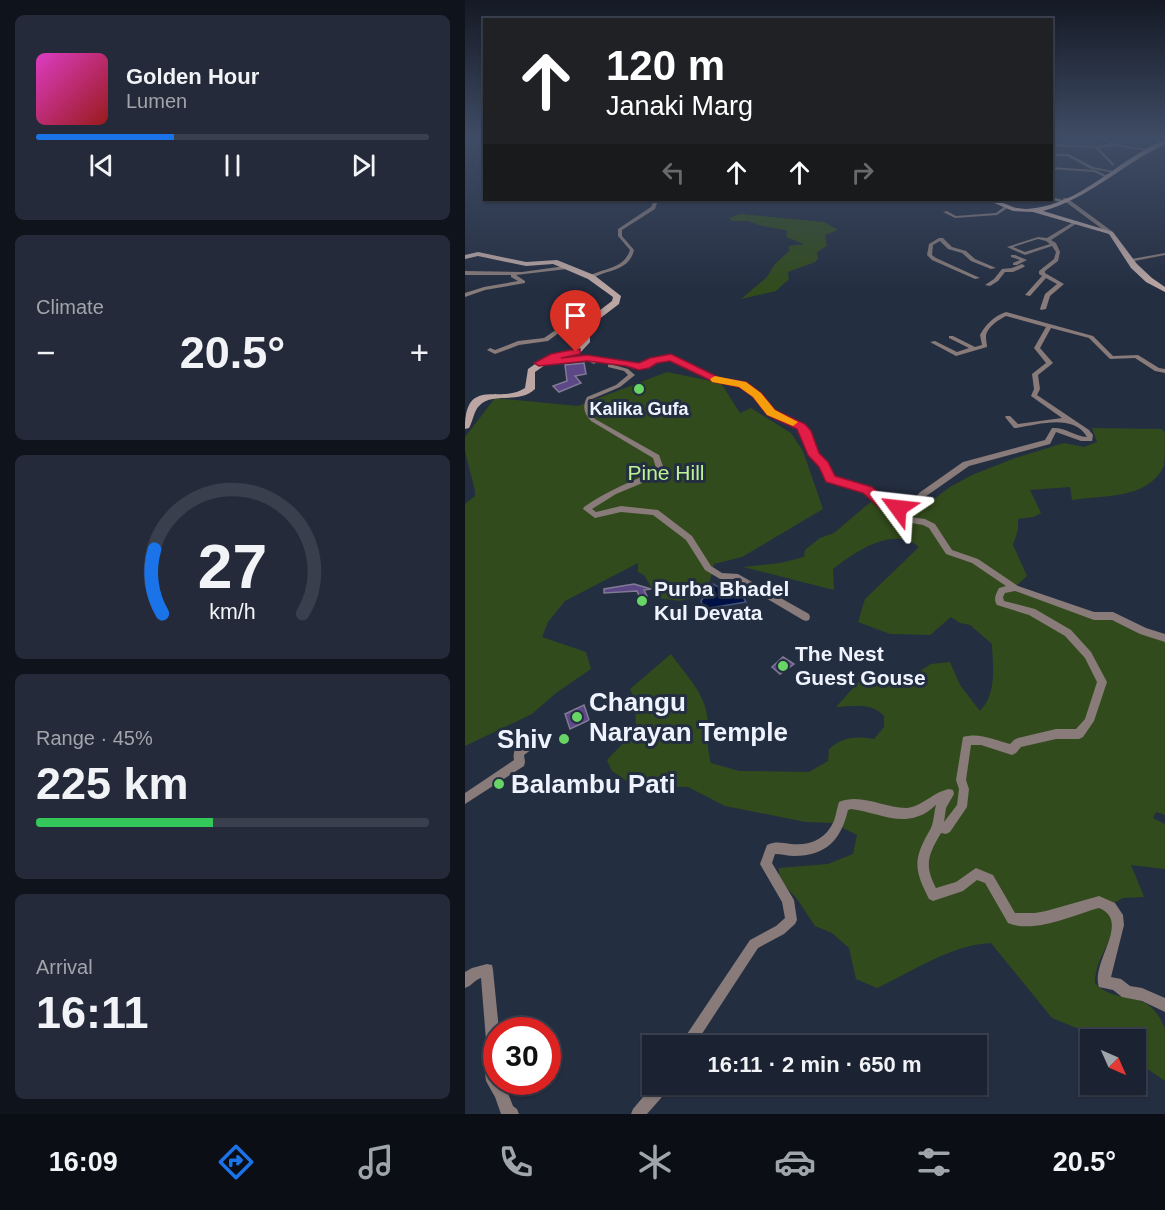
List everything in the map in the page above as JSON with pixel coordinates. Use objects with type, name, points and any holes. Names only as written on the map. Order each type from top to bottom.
[{"type":"street","points":[[992,201],[1024,211],[1033,210],[1063,200],[1087,188]]},
{"type":"street","points":[[1053,198],[1063,200],[1111,233],[1129,260],[1149,280],[1165,290]]},
{"type":"street","points":[[591,277],[603,271],[619,268],[629,258],[631,250],[620,236],[620,229],[653,208],[656,201]]},
{"type":"street","points":[[999,204],[1014,201]]},
{"type":"street","points":[[945,212],[955,217],[997,214],[1008,207]]},
{"type":"street","points":[[1033,210],[1111,233]]},
{"type":"street","points":[[1048,240],[1077,222]]},
{"type":"street","points":[[1043,309],[1047,295],[1061,284],[1044,276],[1042,271],[1056,260],[1058,252],[1055,246],[1048,240],[1038,238],[1009,247],[1025,254],[1055,246]]},
{"type":"street","points":[[977,278],[934,259],[929,255],[931,244],[941,239],[950,248],[964,252],[973,260],[993,268]]},
{"type":"street","points":[[1015,264],[1024,260],[1013,254],[1028,256],[1055,246]]},
{"type":"street","points":[[465,257],[478,254],[526,264],[553,262],[591,277],[615,292],[617,296],[616,302],[586,325],[586,342],[572,354],[555,356],[539,363],[531,371],[528,392],[519,395],[502,394],[479,401],[474,405],[465,426]]},
{"type":"street","points":[[1129,260],[1165,254]]},
{"type":"street","points":[[988,285],[996,280],[1004,270],[1013,270],[1022,266]]},
{"type":"street","points":[[465,273],[507,275],[565,268]]},
{"type":"street","points":[[465,295],[523,282],[519,278],[507,275]]},
{"type":"street","points":[[1028,295],[1044,276]]},
{"type":"street","points":[[933,342],[956,354],[985,346],[983,335],[1002,315],[1091,337],[1112,357],[1136,356],[1157,370],[1165,371]]},
{"type":"street","points":[[491,350],[495,352],[518,344],[549,339],[562,328],[590,321]]},
{"type":"street","points":[[591,360],[627,363],[639,367],[654,360],[671,357],[717,380],[742,385],[757,395],[771,413],[801,426],[814,455],[827,470],[830,479],[868,490],[886,506],[898,508],[909,507],[917,503],[921,495],[966,464],[1043,444],[1050,440],[1054,430],[1062,430],[1080,440],[1090,439],[1087,432],[1034,396],[1037,389],[1035,374],[1050,363],[1037,348],[1049,327]]},
{"type":"street","points":[[951,337],[975,349]]},
{"type":"street","points":[[539,363],[587,358],[618,367],[632,375],[618,386],[589,398],[586,412],[593,420],[656,457],[661,472],[594,504],[587,509],[591,513],[595,515],[621,509],[655,512],[689,538],[708,568],[720,576],[735,576],[805,617]]},
{"type":"street","points":[[1008,417],[1016,426],[1061,420],[1074,423]]},
{"type":"street","points":[[898,508],[908,520],[925,522],[931,526],[949,552],[975,561],[1014,588],[1094,616],[1113,616],[1143,631],[1165,638]]},
{"type":"street","points":[[938,827],[946,828],[962,807],[965,789],[961,780],[967,740],[981,740],[1012,750],[1018,743],[1056,734],[1080,734],[1085,730],[1099,697],[1103,682],[1087,655],[1068,633],[1032,612],[1000,603],[999,597],[1002,590],[1014,588]]},
{"type":"street","points":[[465,799],[520,762],[518,753],[528,746]]},
{"type":"street","points":[[693,1035],[754,944],[780,930],[791,920],[787,900],[766,864],[771,849],[779,846],[793,850],[811,848],[828,841],[840,825],[843,806],[861,804],[903,813],[916,812],[942,794],[948,794],[938,819],[938,827],[923,851],[922,867],[933,895],[959,887],[976,874],[989,879],[1012,919],[1044,920],[1099,902],[1108,904],[1115,912],[1119,923],[1112,953],[1103,974],[1104,982],[1116,984],[1127,992],[1142,994],[1165,1005]]},
{"type":"street","points":[[465,982],[472,974],[487,970],[493,1040],[491,1063],[493,1081],[501,1093],[507,1111],[511,1114]]},
{"type":"street","points":[[638,1114],[654,1095]]},
{"type":"green space","points":[[740,214],[824,222],[838,230],[825,235],[827,246],[817,252],[818,259],[815,262],[788,272],[789,279],[776,291],[741,299],[767,277],[774,265],[790,250],[788,246],[804,244],[786,237],[787,231],[785,230],[748,221],[732,221],[729,218]]},
{"type":"green space","name":"Pine Hill","points":[[667,372],[721,383],[740,413],[751,408],[791,433],[803,451],[823,509],[742,557],[714,564],[707,593],[680,601],[658,598],[644,575],[638,572],[638,563],[565,601],[548,622],[542,637],[586,652],[591,669],[556,693],[532,714],[465,746],[465,504],[475,496],[475,491],[465,451],[465,437],[495,398],[578,406]]},
{"type":"green space","points":[[1092,428],[1162,429],[1165,433],[1164,466],[1157,477],[1147,485],[1123,494],[1072,500],[1070,487],[1030,490],[1041,513],[1033,517],[1018,519],[1018,530],[1013,545],[1027,576],[1015,587],[1165,639],[1165,815],[1156,812],[1153,818],[1165,824],[1165,869],[1131,865],[1144,897],[1123,898],[1114,903],[1113,928],[1097,968],[1095,983],[1113,994],[1141,1001],[1150,1006],[1158,1015],[1165,1029],[1165,1081],[1146,1068],[1146,1029],[1080,1029],[1052,1018],[991,943],[961,948],[877,988],[856,979],[849,948],[832,933],[815,926],[797,899],[779,879],[779,868],[828,864],[853,854],[857,835],[833,823],[806,822],[725,806],[688,787],[634,786],[612,771],[607,760],[636,730],[635,701],[630,689],[671,654],[702,698],[708,721],[711,763],[739,771],[809,772],[828,761],[829,749],[839,742],[855,738],[874,739],[884,727],[884,716],[868,707],[836,707],[864,676],[884,674],[906,680],[931,664],[950,662],[960,685],[980,711],[992,688],[992,644],[970,625],[960,623],[951,617],[930,635],[890,634],[858,622],[865,599],[919,547],[909,541],[898,539],[875,543],[863,549],[833,569],[834,590],[743,567],[780,563],[804,557],[805,550],[820,538],[834,533],[873,500],[890,513],[927,504],[950,487],[972,475],[1015,458],[1064,443],[1084,447],[1097,442]]},
{"type":"shaded area","points":[[713,584],[720,588],[722,595],[740,592],[746,602],[704,609],[701,601]]},
{"type":"building","points":[[584,363],[586,374],[575,376],[581,383],[559,392],[553,386],[567,381],[565,365]]},
{"type":"building","points":[[634,584],[651,589],[644,590],[647,596],[640,598],[637,591],[604,593],[604,589]]},
{"type":"building","name":"The Nest Guest Gouse","points":[[783,657],[794,664],[780,674],[772,667]]},
{"type":"building","name":"Changu Narayan Temple","points":[[584,705],[589,720],[570,729],[565,714]]},
{"type":"slow traffic","points":[[715,379],[734,381],[742,385],[757,395],[771,413],[793,422]]},
{"type":"place","name":"Kalika Gufa","points":[[639,389]]},
{"type":"place","name":"Purba Bhadel Kul Devata","points":[[642,601]]},
{"type":"place","name":"The Nest Guest Gouse","points":[[783,666]]},
{"type":"place","name":"Changu Narayan Temple","points":[[577,717]]},
{"type":"place","name":"Shiv","points":[[564,739]]},
{"type":"place","name":"Balambu Pati","points":[[499,784]]},
{"type":"route","points":[[576,352],[555,356],[539,363],[587,358],[627,363],[639,367],[654,360],[671,357],[717,380],[734,381],[757,395],[771,413],[801,426],[805,431],[810,448],[824,465],[830,479],[859,486],[868,490],[886,506],[898,508]]}]
